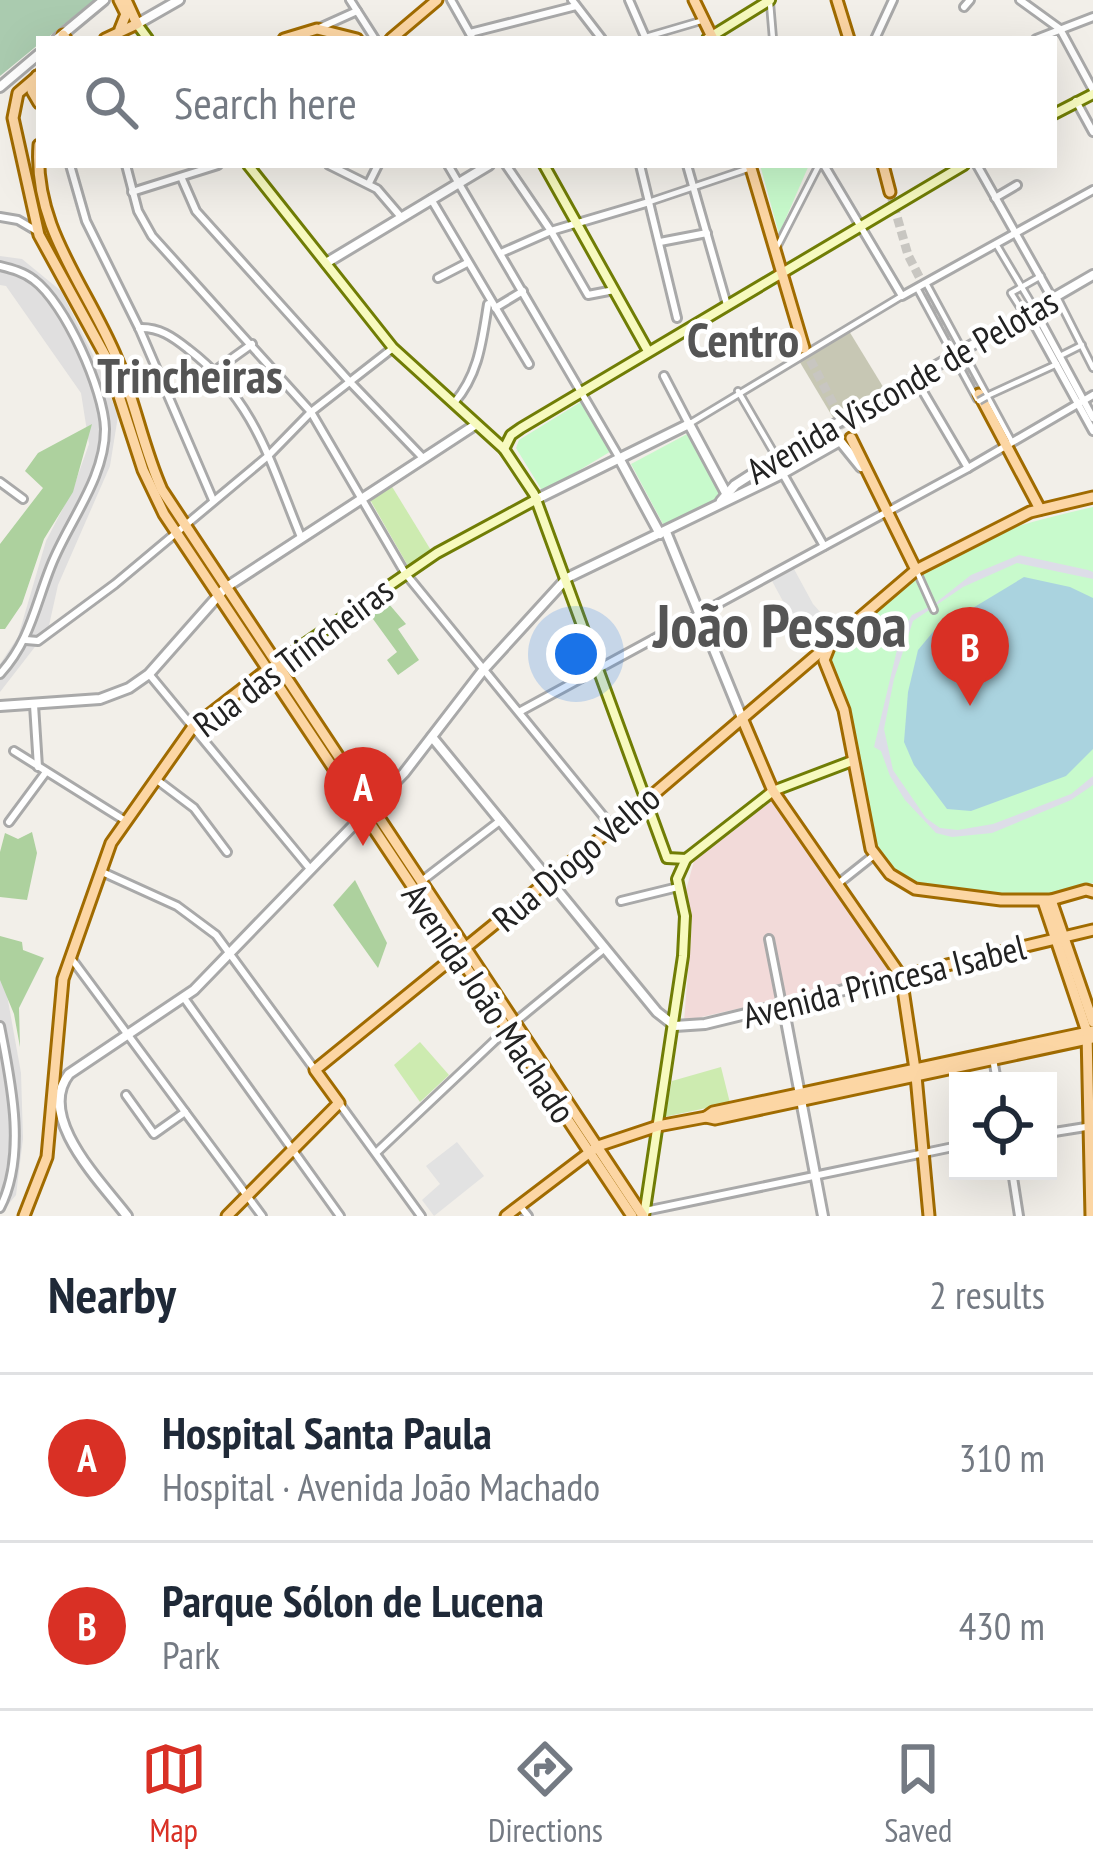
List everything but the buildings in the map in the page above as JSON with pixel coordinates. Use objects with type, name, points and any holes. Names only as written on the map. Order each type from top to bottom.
[{"type":"main road","points":[[123,0],[146,36]]},
{"type":"main road","points":[[117,33],[126,14],[123,0]]},
{"type":"main road","points":[[395,36],[437,0]]},
{"type":"main road","points":[[694,0],[710,36]]},
{"type":"main road","points":[[837,0],[847,36]]},
{"type":"main road","points":[[714,36],[767,1]]},
{"type":"main road","points":[[111,36],[137,24]]},
{"type":"main road","points":[[294,36],[317,29],[345,36]]},
{"type":"main road","points":[[36,77],[18,93],[13,118],[39,235],[107,358],[143,470],[180,529]]},
{"type":"main road","points":[[1057,112],[1093,92]]},
{"type":"main road","points":[[39,168],[52,236],[112,349],[154,471],[180,529]]},
{"type":"main road","points":[[250,168],[393,349],[504,448],[537,499],[667,858],[686,859]]},
{"type":"main road","points":[[546,168],[648,351]]},
{"type":"main road","points":[[750,168],[803,348]]},
{"type":"main road","points":[[884,168],[890,192]]},
{"type":"main road","points":[[504,448],[514,433],[950,168]]},
{"type":"main road","points":[[983,397],[1040,509]]},
{"type":"main road","points":[[848,440],[916,570]]},
{"type":"main road","name":"Rua Diogo Velho","points":[[315,1070],[646,802],[916,570],[1040,509],[1093,497]]},
{"type":"main road","name":"Rua das Trincheiras","points":[[24,1216],[47,1157],[58,997],[70,956],[124,820],[154,778],[192,728],[271,667],[405,573],[537,499]]},
{"type":"main road","name":"Avenida João Machado","points":[[180,529],[593,1149],[632,1216]]},
{"type":"main road","points":[[832,640],[824,660],[844,710],[873,856],[890,874],[915,889],[966,898],[1047,901],[1090,891]]},
{"type":"main road","points":[[742,718],[772,791],[901,976],[929,1216]]},
{"type":"main road","points":[[644,1214],[684,941],[678,873],[686,859],[772,791],[852,761]]},
{"type":"main road","name":"Avenida João Machado","points":[[368,812],[420,881],[462,953]]},
{"type":"main road","points":[[1047,901],[1091,1032],[1091,1216]]},
{"type":"main road","name":"Avenida Princesa Isabel","points":[[901,976],[1093,930]]},
{"type":"main road","points":[[915,1072],[993,1059],[1091,1032]]},
{"type":"main road","points":[[506,1216],[593,1149],[658,1126],[1091,1032]]},
{"type":"main road","points":[[226,1216],[339,1103],[315,1070]]},
{"type":"main road","name":"Avenida João Machado","points":[[593,1149],[644,1214]]},
{"type":"street","points":[[64,36],[104,0]]},
{"type":"street","points":[[137,24],[178,0]]},
{"type":"street","points":[[350,0],[373,36]]},
{"type":"street","points":[[451,0],[472,36],[574,3],[600,36]]},
{"type":"street","points":[[629,0],[643,36]]},
{"type":"street","points":[[879,36],[893,0]]},
{"type":"street","points":[[1020,0],[1060,29],[1093,92]]},
{"type":"street","points":[[767,1],[773,36]]},
{"type":"street","points":[[317,29],[357,11]]},
{"type":"street","points":[[1043,36],[1093,17]]},
{"type":"street","points":[[651,36],[705,20]]},
{"type":"street","points":[[0,87],[36,57]]},
{"type":"street","points":[[1076,101],[1093,132]]},
{"type":"street","points":[[71,168],[86,221],[139,328],[213,500]]},
{"type":"street","points":[[127,168],[142,222],[152,236],[311,412],[405,573],[614,828]]},
{"type":"street","points":[[131,192],[210,168]]},
{"type":"street","points":[[335,168],[369,184],[401,217]]},
{"type":"street","points":[[369,184],[377,168]]},
{"type":"street","points":[[450,168],[663,533],[742,718]]},
{"type":"street","points":[[326,263],[484,168]]},
{"type":"street","points":[[508,168],[587,295],[614,290]]},
{"type":"street","points":[[641,168],[677,318]]},
{"type":"street","points":[[688,168],[727,305]]},
{"type":"street","points":[[501,253],[551,231],[747,168]]},
{"type":"street","points":[[775,252],[820,168]]},
{"type":"street","points":[[824,168],[902,296]]},
{"type":"street","points":[[978,168],[1093,368]]},
{"type":"street","points":[[182,179],[196,211],[423,458]]},
{"type":"street","points":[[995,198],[1017,185]]},
{"type":"street","points":[[537,499],[689,424],[902,296],[1093,190]]},
{"type":"street","points":[[431,199],[529,364]]},
{"type":"street","points":[[0,218],[18,220],[39,235]]},
{"type":"street","points":[[660,242],[707,232]]},
{"type":"street","points":[[996,244],[1021,287],[1029,312]]},
{"type":"street","points":[[438,278],[467,263]]},
{"type":"street","points":[[0,266],[28,275],[54,302],[81,350],[105,424],[92,484],[50,568],[26,640],[0,674]]},
{"type":"street","name":"Avenida Visconde de Pelotas","points":[[718,505],[726,493],[777,458],[1093,275]]},
{"type":"street","points":[[1011,293],[1041,276]]},
{"type":"street","points":[[926,283],[944,316],[955,355],[983,397],[1082,345]]},
{"type":"street","points":[[1006,284],[1058,360],[1093,431]]},
{"type":"street","points":[[917,288],[1008,446]]},
{"type":"street","points":[[492,305],[523,292]]},
{"type":"street","points":[[452,405],[473,375],[492,305]]},
{"type":"street","points":[[935,322],[944,316]]},
{"type":"street","points":[[139,328],[164,332],[216,370],[245,407],[301,537]]},
{"type":"street","points":[[216,370],[252,344]]},
{"type":"street","points":[[26,640],[38,641],[82,610],[268,456],[311,412],[393,349]]},
{"type":"street","points":[[664,376],[726,493]]},
{"type":"street","points":[[914,376],[968,468]]},
{"type":"street","points":[[738,391],[777,458]]},
{"type":"street","points":[[518,712],[1008,446],[1093,395]]},
{"type":"street","points":[[1082,404],[1093,418]]},
{"type":"street","points":[[0,706],[100,699],[128,688],[149,674],[221,591],[475,425]]},
{"type":"street","points":[[124,1216],[66,1132],[58,1099],[62,1083],[184,998],[368,812],[484,669],[567,578],[848,440]]},
{"type":"street","points":[[783,474],[824,546]]},
{"type":"street","points":[[0,482],[23,499]]},
{"type":"street","points":[[916,570],[934,610]]},
{"type":"street","points":[[149,674],[311,870]]},
{"type":"street","points":[[9,822],[42,770],[33,701]]},
{"type":"street","points":[[432,737],[657,1012],[675,1026]]},
{"type":"street","points":[[14,751],[124,820]]},
{"type":"street","points":[[154,778],[194,808],[227,852]]},
{"type":"street","points":[[420,881],[501,820]]},
{"type":"street","points":[[838,883],[873,856]]},
{"type":"street","points":[[100,871],[177,906],[231,950],[315,1070]]},
{"type":"street","points":[[621,901],[678,887]]},
{"type":"street","points":[[770,939],[824,1216]]},
{"type":"street","points":[[376,1152],[511,1025],[605,948]]},
{"type":"street","points":[[70,956],[262,1216]]},
{"type":"street","name":"Avenida Princesa Isabel","points":[[675,1026],[705,1024],[901,976]]},
{"type":"street","points":[[184,998],[340,1216]]},
{"type":"street","points":[[0,1026],[14,1140],[10,1188],[0,1208]]},
{"type":"street","points":[[993,1059],[995,1072]]},
{"type":"street","points":[[126,1096],[154,1134],[185,1112]]},
{"type":"street","points":[[339,1103],[421,1216]]},
{"type":"street","points":[[51,1119],[124,1216]]},
{"type":"street","points":[[1057,1132],[1091,1126]]},
{"type":"street","points":[[644,1214],[949,1147]]},
{"type":"street","points":[[1013,1180],[1019,1216]]},
{"type":"street","points":[[520,1206],[528,1216]]},
{"type":"shaded area","points":[[0,256],[22,259],[61,291],[118,416],[110,466],[58,585],[48,630],[0,692],[0,664],[18,637],[46,541],[73,489],[89,444],[81,393],[6,286],[0,285]]},
{"type":"shaded area","points":[[849,331],[885,390],[835,421],[798,359]]},
{"type":"shaded area","points":[[1019,555],[1088,570],[1093,579],[1017,563],[963,587],[913,621],[884,729],[893,770],[926,818],[940,828],[958,830],[993,824],[1071,794],[1093,776],[1093,785],[1071,800],[992,833],[952,837],[936,833],[905,800],[881,751],[874,747],[901,633],[912,615],[971,575]]},
{"type":"shaded area","points":[[794,569],[813,604],[837,631],[822,644],[797,614],[791,616],[772,581]]},
{"type":"shaded area","points":[[774,799],[894,973],[684,1021],[692,924],[686,890],[694,861]]},
{"type":"shaded area","points":[[0,956],[21,1073],[23,1139],[16,1195],[0,1214]]},
{"type":"shaded area","points":[[457,1142],[484,1176],[434,1216],[422,1200],[440,1184],[426,1166]]},
{"type":"green space","points":[[0,0],[94,0],[50,36],[36,36],[36,46],[0,76]]},
{"type":"green space","points":[[761,168],[808,168],[779,234]]},
{"type":"green space","points":[[584,400],[613,450],[543,492],[516,448],[519,440]]},
{"type":"green space","points":[[92,424],[73,492],[44,539],[22,604],[5,629],[0,629],[0,544],[43,488],[25,471],[38,453]]},
{"type":"green space","points":[[689,433],[723,495],[664,526],[631,464]]},
{"type":"green space","points":[[391,485],[432,552],[408,566],[369,498]]},
{"type":"green space","points":[[1093,507],[1093,883],[1045,899],[1019,900],[907,885],[874,849],[869,800],[857,772],[852,718],[831,674],[833,645],[946,556],[1007,530]]},
{"type":"green space","points":[[383,597],[406,624],[398,629],[419,660],[398,675],[387,660],[397,652],[365,608]]},
{"type":"green space","points":[[32,832],[37,853],[27,900],[0,897],[5,833],[18,839]]},
{"type":"green space","points":[[355,880],[387,943],[378,968],[333,905]]},
{"type":"green space","points":[[0,936],[22,942],[23,950],[44,958],[19,1008],[20,1047],[14,1014],[0,980]]},
{"type":"green space","points":[[420,1042],[449,1075],[420,1102],[394,1065]]},
{"type":"green space","points":[[721,1067],[730,1103],[664,1117],[672,1081]]},
{"type":"water","points":[[1024,577],[1070,587],[1093,598],[1093,749],[1066,776],[971,811],[947,809],[914,765],[904,742],[918,650],[933,632]]},
{"type":"tunnel","points":[[890,192],[908,255],[979,394]]},
{"type":"tunnel","points":[[804,348],[851,438]]},
{"type":"place","name":"Parque Sólon de Lucena","points":[[970,706]]},
{"type":"place","name":"Hospital Santa Paula","points":[[363,846]]},
{"type":"district","name":"Centro","points":[[743,340]]},
{"type":"district","name":"Trincheiras","points":[[190,376]]},
{"type":"district","name":"João Pessoa","points":[[780,626]]}]
